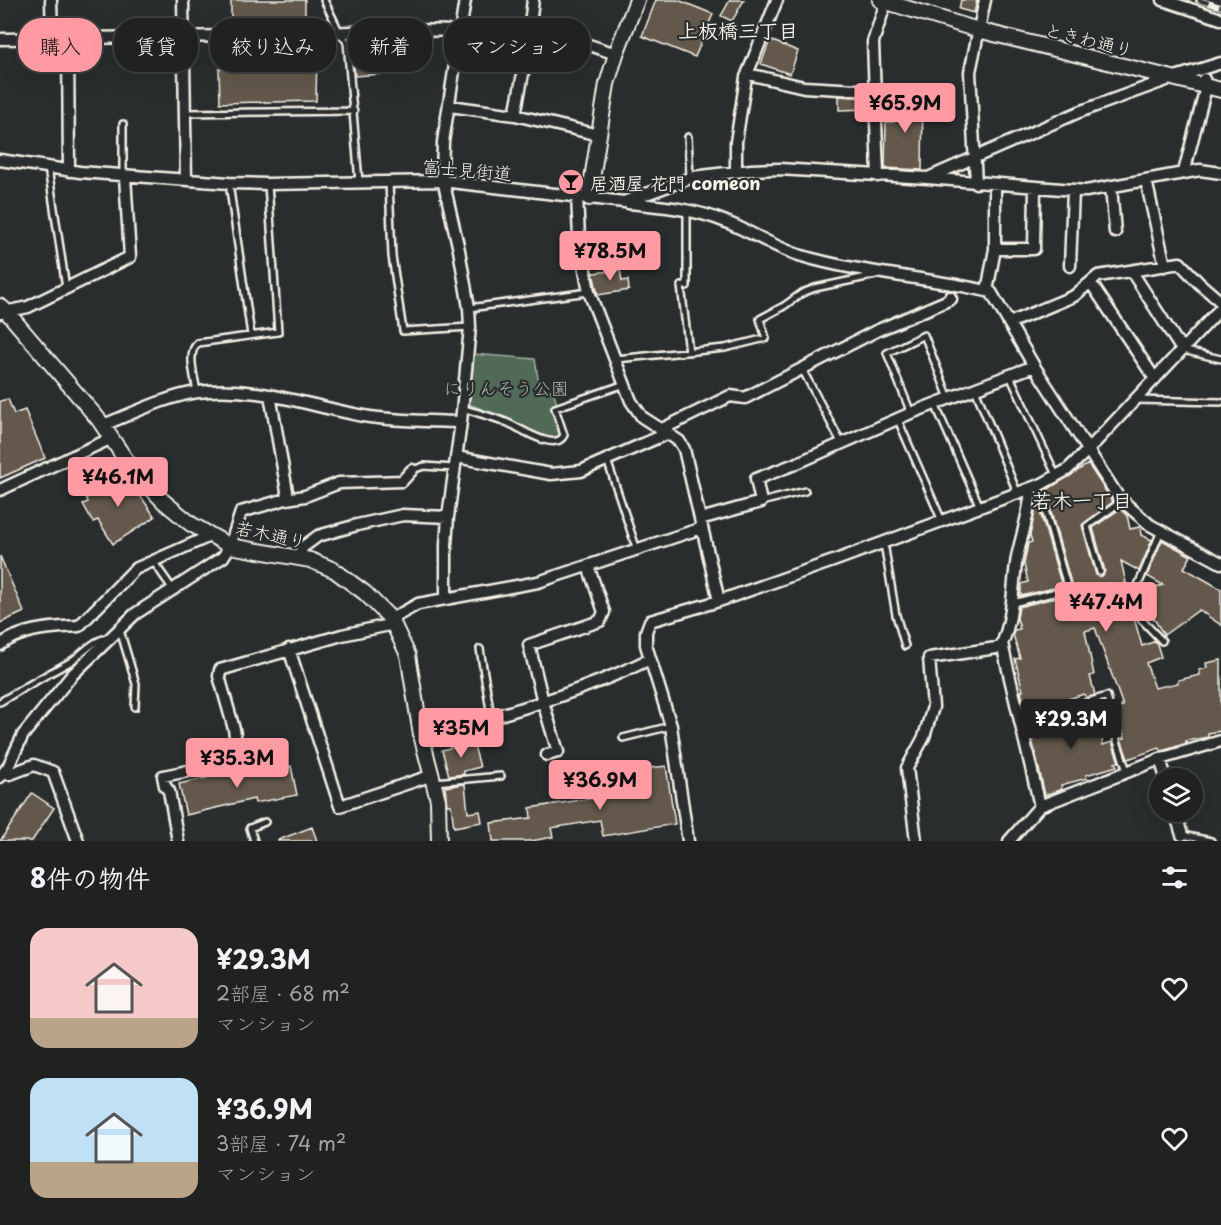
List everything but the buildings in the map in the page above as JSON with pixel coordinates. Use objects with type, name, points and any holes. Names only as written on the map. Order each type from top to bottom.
[{"type":"street","points":[[51,0],[51,18]]},
{"type":"street","points":[[183,0],[184,18]]},
{"type":"street","points":[[462,18],[465,0]]},
{"type":"street","points":[[532,18],[533,0]]},
{"type":"street","points":[[636,0],[607,84],[599,135],[583,198],[579,237],[589,292],[632,401],[642,417],[679,441],[684,449],[719,601]]},
{"type":"street","points":[[736,171],[736,142],[748,74],[777,0]]},
{"type":"street","points":[[976,183],[970,72],[985,0]]},
{"type":"street","points":[[1163,0],[1221,19]]},
{"type":"street","points":[[878,176],[873,42],[883,1]]},
{"type":"street","name":"ときわ通り","points":[[883,1],[978,30],[1221,90]]},
{"type":"street","points":[[198,36],[444,31]]},
{"type":"street","points":[[0,39],[18,39]]},
{"type":"street","points":[[590,45],[616,54]]},
{"type":"street","points":[[927,178],[1079,112],[1172,78],[1221,63]]},
{"type":"street","points":[[1184,172],[1206,87],[1202,70]]},
{"type":"street","points":[[68,72],[69,171]]},
{"type":"street","points":[[184,72],[186,180]]},
{"type":"street","points":[[446,598],[448,517],[461,422],[470,327],[459,250],[442,181],[443,142],[455,72]]},
{"type":"street","points":[[515,114],[523,72]]},
{"type":"street","points":[[748,74],[804,87],[876,91]]},
{"type":"street","points":[[450,106],[515,114],[599,135]]},
{"type":"street","name":"富士見街道","points":[[0,160],[69,171],[229,183],[442,181],[624,202],[690,177],[736,171],[779,170],[927,178],[1086,191],[1184,172],[1200,170],[1221,173]]},
{"type":"street","points":[[2,310],[28,307],[130,256],[124,175]]},
{"type":"street","points":[[1146,180],[1165,266]]},
{"type":"street","points":[[987,291],[995,249],[995,184]]},
{"type":"street","points":[[1111,186],[1115,232]]},
{"type":"street","points":[[995,249],[1035,249],[1035,188]]},
{"type":"street","points":[[1070,266],[1073,190]]},
{"type":"street","points":[[624,202],[687,211],[726,222],[790,252],[837,266],[949,289],[991,292],[1034,366],[1122,501],[1150,525],[1221,563]]},
{"type":"street","points":[[1009,323],[1074,296],[1098,276],[1180,263],[1221,302]]},
{"type":"street","points":[[1132,272],[1182,350]]},
{"type":"street","points":[[1091,282],[1155,379]]},
{"type":"street","points":[[455,462],[551,474],[581,471],[663,432],[730,396],[745,398],[876,331],[951,299],[949,289]]},
{"type":"street","points":[[688,841],[670,726],[650,659],[646,632],[650,621],[719,601],[1035,487],[1066,470],[1088,450],[1221,308]]},
{"type":"street","name":"若木通り","points":[[2,310],[103,425],[128,463],[163,501],[210,536],[230,546],[297,558],[322,565],[345,577],[371,598],[392,621],[408,655],[421,735],[438,800],[439,841]]},
{"type":"street","points":[[178,841],[169,791],[165,786],[163,776],[239,761],[234,729],[219,676],[220,670],[392,621],[418,604],[538,582],[637,550],[701,523],[761,502],[756,479],[843,444],[911,412],[1034,366]]},
{"type":"street","points":[[103,425],[171,399],[197,392],[220,391],[270,395],[371,417],[461,422]]},
{"type":"street","points":[[270,395],[287,491],[286,499]]},
{"type":"street","points":[[0,490],[112,438]]},
{"type":"street","points":[[78,841],[53,772],[34,765],[10,774],[3,772],[22,735],[72,675],[135,614],[171,588],[223,557],[230,546],[241,513],[286,499],[305,496],[339,483],[402,482],[412,470]]},
{"type":"street","points":[[1035,487],[1017,560],[1009,628],[1003,647],[1040,806]]},
{"type":"street","points":[[297,558],[303,547],[318,536],[357,525],[403,515],[448,517]]},
{"type":"street","points":[[0,645],[14,635],[34,629],[79,626],[135,569],[210,536]]},
{"type":"street","points":[[547,754],[558,752],[529,645],[600,621],[604,612],[588,566]]},
{"type":"street","points":[[916,841],[907,768],[924,737],[933,707],[929,658],[1003,647]]},
{"type":"street","points":[[289,649],[340,806],[433,778]]},
{"type":"street","points":[[421,735],[584,689],[650,659]]},
{"type":"street","points":[[1009,841],[1040,806],[1160,759],[1221,741]]},
{"type":"street","points":[[1160,759],[1163,768]]},
{"type":"street","points":[[1178,822],[1182,835]]},
{"type":"lane","points":[[324,0],[340,33],[347,42],[359,182]]},
{"type":"lane","points":[[185,114],[354,111]]},
{"type":"lane","points":[[123,124],[124,175]]},
{"type":"lane","points":[[688,137],[690,177]]},
{"type":"lane","points":[[48,168],[66,288]]},
{"type":"lane","points":[[389,181],[392,256],[403,331],[470,327]]},
{"type":"lane","points":[[229,183],[251,335]]},
{"type":"lane","points":[[197,392],[191,354],[198,343],[278,332],[268,184]]},
{"type":"lane","points":[[687,211],[687,286],[681,286],[689,352]]},
{"type":"lane","points":[[616,359],[725,348],[766,338],[760,319],[802,293],[880,273]]},
{"type":"lane","points":[[469,308],[589,292]]},
{"type":"lane","points":[[911,412],[887,353],[924,335],[949,398]]},
{"type":"lane","points":[[1182,350],[1221,359]]},
{"type":"lane","points":[[802,369],[843,444]]},
{"type":"lane","points":[[1010,376],[1056,475]]},
{"type":"lane","points":[[462,408],[509,424],[532,437],[558,441],[564,435],[555,408],[625,384]]},
{"type":"lane","points":[[975,389],[1018,494]]},
{"type":"lane","points":[[1135,400],[1221,402]]},
{"type":"lane","points":[[935,403],[980,507]]},
{"type":"lane","points":[[898,420],[942,521]]},
{"type":"lane","points":[[606,460],[637,550]]},
{"type":"lane","points":[[412,470],[455,462]]},
{"type":"lane","points":[[1013,603],[1068,589],[1035,487]]},
{"type":"lane","points":[[761,502],[805,491]]},
{"type":"lane","points":[[1100,572],[1087,526],[1122,501]]},
{"type":"lane","points":[[1161,531],[1133,597],[1141,619],[1162,641]]},
{"type":"lane","points":[[881,544],[885,549],[896,615],[905,646]]},
{"type":"lane","points":[[153,561],[171,588]]},
{"type":"lane","points":[[120,628],[136,684],[135,707]]},
{"type":"lane","points":[[0,702],[72,661],[101,638],[111,638]]},
{"type":"lane","points":[[480,649],[491,716]]},
{"type":"lane","points":[[1020,724],[1107,696],[1117,741],[1128,772]]},
{"type":"lane","points":[[623,738],[670,726]]},
{"type":"lane","points":[[433,778],[501,776]]},
{"type":"lane","points":[[254,841],[250,828],[266,822]]},
{"type":"lane","points":[[1182,835],[1211,841]]},
{"type":"green space","name":"にりんそう公園","points":[[472,354],[535,359],[540,391],[553,390],[557,404],[552,406],[560,434],[557,438],[540,435],[508,419],[468,404]]},
{"type":"railway","points":[[1198,0],[1221,7]]},
{"type":"place","name":"居酒屋 花門 comeon","points":[[571,182]]},
{"type":"district","name":"上板橋三丁目","points":[[738,30]]},
{"type":"district","name":"若木一丁目","points":[[1082,500]]}]
